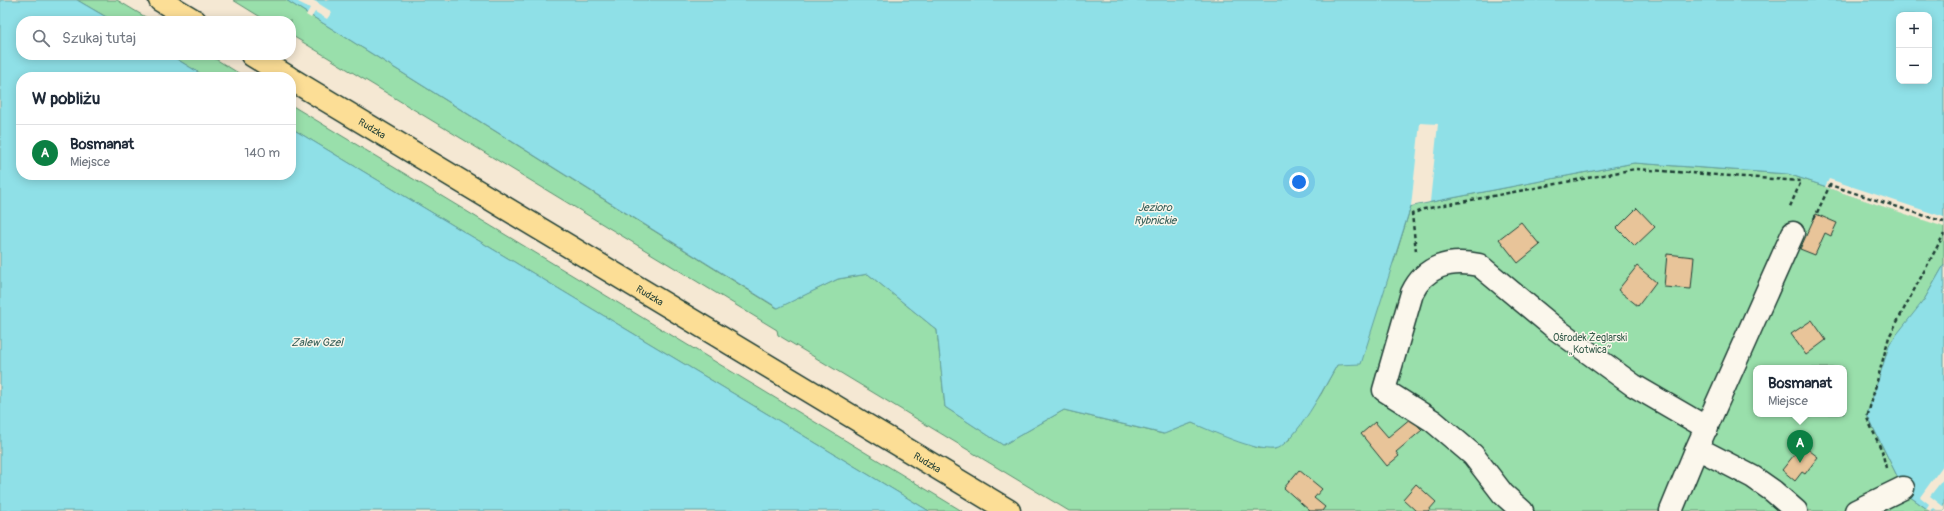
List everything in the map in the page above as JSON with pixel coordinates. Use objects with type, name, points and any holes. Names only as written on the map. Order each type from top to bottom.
[{"type":"main road","points":[[160,0],[187,16]]},
{"type":"main road","points":[[260,60],[280,72]]},
{"type":"main road","name":"Rudzka","points":[[296,82],[1009,511]]},
{"type":"lane","points":[[1672,511],[1697,448],[1792,233]]},
{"type":"lane","points":[[1522,511],[1503,494],[1473,456],[1433,421],[1384,390],[1412,294],[1418,280],[1430,271],[1446,264],[1466,262],[1479,265],[1556,329],[1633,386],[1707,428]]},
{"type":"lane","points":[[1697,448],[1752,477],[1773,491],[1796,511]]},
{"type":"lane","points":[[1856,511],[1903,488]]},
{"type":"path","points":[[1418,280],[1412,214],[1424,209],[1635,169],[1801,181],[1780,229],[1806,236],[1830,186],[1944,222]]},
{"type":"path","points":[[1882,498],[1877,486],[1888,475],[1882,451],[1867,418],[1889,337],[1944,234]]},
{"type":"green space","points":[[77,0],[117,0],[144,16],[104,16]]},
{"type":"green space","name":"Ośrodek Żeglarski „Kotwica”","points":[[233,0],[286,0],[777,308],[838,279],[868,274],[937,330],[945,407],[1003,445],[1064,410],[1163,434],[1192,423],[1258,448],[1275,449],[1290,439],[1321,394],[1394,261],[1411,206],[1634,163],[1788,174],[1944,226],[1944,265],[1924,300],[1867,415],[1906,494],[1930,511],[1069,511],[778,335],[777,330],[296,38],[296,16],[259,16]]},
{"type":"green space","points":[[178,60],[217,60],[237,72],[198,72]]},
{"type":"green space","points":[[296,108],[962,511],[929,511],[296,131]]},
{"type":"water","name":"Zalew Gzel","points":[[0,0],[77,0],[104,16],[16,16],[16,60],[178,60],[198,72],[16,72],[16,180],[296,180],[296,131],[929,511],[0,511]]},
{"type":"water","name":"Jezioro Rybnickie","points":[[286,0],[1944,0],[1944,226],[1788,174],[1634,163],[1411,206],[1361,364],[1337,365],[1318,399],[1300,426],[1282,446],[1274,449],[1265,449],[1244,444],[1192,423],[1164,434],[1064,410],[1003,445],[945,407],[937,330],[868,274],[838,279],[778,308]]},
{"type":"water","points":[[1944,265],[1944,511],[1930,511],[1906,494],[1867,415],[1890,343],[1924,300]]},
{"type":"pier","points":[[299,0],[313,0],[332,12],[327,19],[315,12],[311,18],[306,15],[310,8],[298,2]]},
{"type":"pier","points":[[1420,123],[1438,124],[1430,202],[1411,206]]},
{"type":"pier","points":[[1829,179],[1944,217],[1944,227],[1825,187]]},
{"type":"pier","points":[[1944,464],[1944,478],[1930,496],[1944,507],[1944,511],[1938,511],[1934,508],[1930,511],[1926,509],[1929,504],[1920,497]]},
{"type":"building","points":[[1637,208],[1655,227],[1635,246],[1617,228]]},
{"type":"building","points":[[1816,214],[1837,223],[1831,236],[1825,233],[1815,255],[1800,249]]},
{"type":"building","points":[[1521,222],[1540,245],[1518,263],[1499,239]]},
{"type":"building","points":[[1667,254],[1694,257],[1691,289],[1664,287]]},
{"type":"building","points":[[1637,266],[1656,282],[1638,306],[1618,290]]},
{"type":"building","points":[[1812,320],[1826,340],[1806,355],[1791,334]]},
{"type":"building","points":[[1411,418],[1422,430],[1396,452],[1399,456],[1387,466],[1361,434],[1375,422],[1388,437]]},
{"type":"building","points":[[1802,445],[1818,457],[1805,474],[1802,472],[1795,481],[1782,470]]},
{"type":"building","points":[[1299,470],[1322,489],[1314,498],[1325,507],[1322,511],[1310,511],[1284,488]]},
{"type":"building","points":[[1416,484],[1436,502],[1428,511],[1416,511],[1403,499]]},
{"type":"place","name":"Bosmanat","points":[[1800,463]]}]
